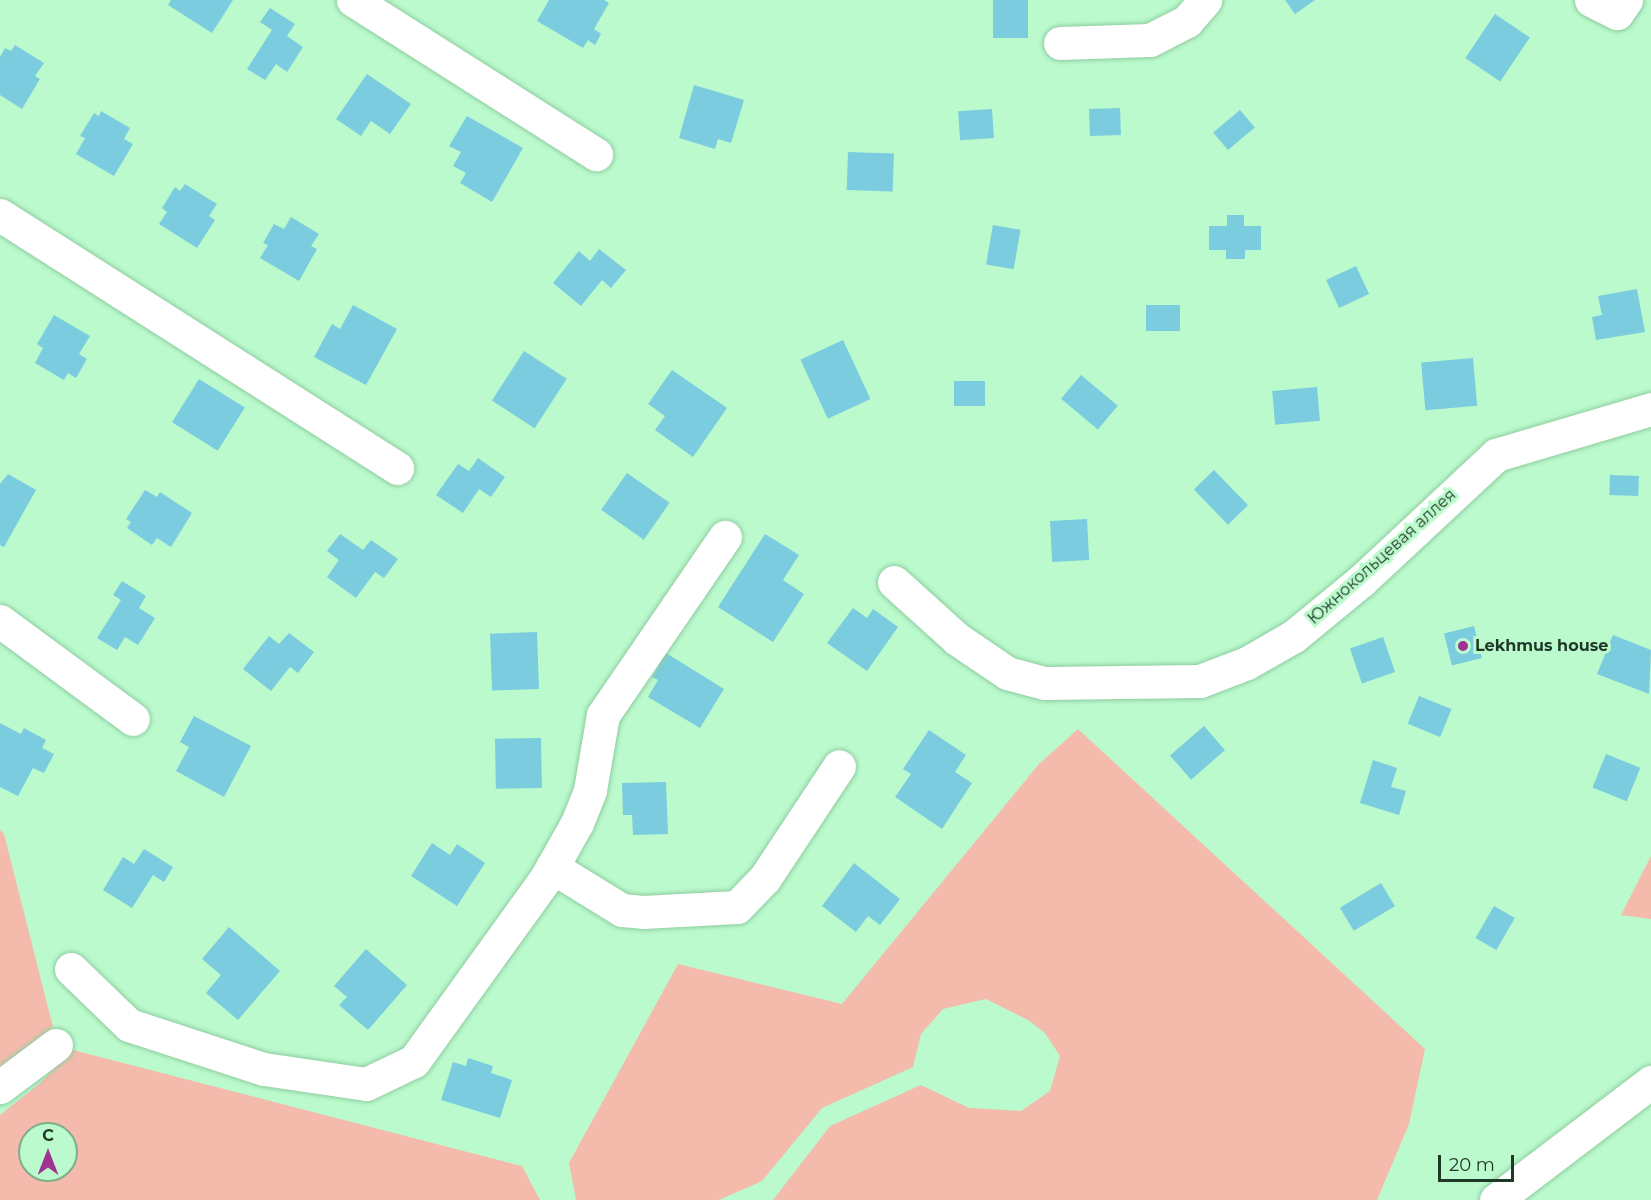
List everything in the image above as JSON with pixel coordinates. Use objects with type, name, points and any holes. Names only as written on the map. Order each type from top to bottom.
[{"type":"street","points":[[353,0],[596,154]]},
{"type":"street","points":[[1060,43],[1150,40],[1187,21],[1205,0]]},
{"type":"street","points":[[0,216],[397,468]]},
{"type":"street","name":"Южнокольцевая аллея","points":[[894,582],[957,639],[1007,673],[1045,683],[1200,681],[1248,663],[1294,636],[1361,581],[1496,455],[1543,439],[1651,409]]},
{"type":"street","points":[[71,969],[129,1025],[264,1069],[366,1084],[414,1061],[488,961],[552,867],[577,823],[590,790],[603,715],[725,537]]},
{"type":"street","points":[[0,621],[133,719]]},
{"type":"street","points":[[552,867],[622,910],[644,912],[737,907],[765,878],[839,766]]},
{"type":"street","points":[[0,1087],[56,1045]]},
{"type":"street","points":[[1508,1190],[1651,1082]]},
{"type":"shaded area","points":[[1078,729],[1425,1049],[1409,1124],[1377,1200],[773,1200],[830,1126],[921,1085],[969,1108],[1021,1111],[1050,1091],[1060,1056],[1045,1033],[1028,1020],[986,999],[943,1009],[921,1034],[913,1067],[822,1108],[762,1181],[719,1200],[576,1200],[569,1163],[678,964],[842,1004],[1039,764]]},
{"type":"shaded area","points":[[0,830],[4,834],[53,1027],[0,1068]]},
{"type":"shaded area","points":[[1651,856],[1651,919],[1621,915]]},
{"type":"shaded area","points":[[73,1050],[522,1166],[540,1200],[0,1200],[0,1115],[39,1084]]},
{"type":"building","points":[[171,0],[233,0],[212,33],[168,5]]},
{"type":"building","points":[[549,0],[604,0],[609,3],[594,29],[601,34],[595,45],[588,40],[583,48],[537,21]]},
{"type":"building","points":[[993,0],[1028,0],[1028,38],[993,38]]},
{"type":"building","points":[[1285,0],[1315,0],[1295,14]]},
{"type":"building","points":[[270,8],[295,24],[287,36],[303,47],[287,72],[276,64],[265,80],[247,69],[272,30],[260,22]]},
{"type":"building","points":[[1495,14],[1530,37],[1500,81],[1465,58]]},
{"type":"building","points":[[15,45],[44,63],[35,76],[40,79],[22,109],[0,95],[0,57],[5,48],[11,51]]},
{"type":"building","points":[[367,74],[411,104],[390,134],[371,121],[361,136],[336,119]]},
{"type":"building","points":[[694,85],[744,100],[731,143],[718,139],[715,149],[679,138]]},
{"type":"building","points":[[1120,108],[1121,135],[1090,136],[1089,109]]},
{"type":"building","points":[[992,109],[994,138],[960,140],[958,111]]},
{"type":"building","points":[[1240,110],[1255,128],[1228,150],[1213,132]]},
{"type":"building","points":[[101,111],[130,128],[124,139],[133,144],[114,176],[76,154],[85,138],[80,136],[94,113],[99,116]]},
{"type":"building","points":[[467,116],[523,148],[492,202],[460,183],[466,173],[453,166],[461,152],[449,146]]},
{"type":"building","points":[[848,152],[894,154],[893,192],[847,190]]},
{"type":"building","points":[[185,184],[217,204],[209,216],[215,220],[197,248],[159,224],[167,212],[162,208],[175,187],[180,191]]},
{"type":"building","points":[[1227,215],[1244,215],[1244,226],[1261,226],[1261,250],[1245,250],[1245,259],[1226,259],[1226,250],[1209,250],[1209,226],[1227,226]]},
{"type":"building","points":[[291,217],[319,234],[311,246],[317,249],[299,281],[260,258],[268,245],[263,243],[274,224],[284,229]]},
{"type":"building","points":[[993,225],[1021,230],[1014,269],[986,264]]},
{"type":"building","points":[[599,249],[626,270],[611,288],[602,280],[581,306],[553,283],[579,251],[590,261]]},
{"type":"building","points":[[1356,266],[1369,294],[1339,308],[1326,280]]},
{"type":"building","points":[[1637,289],[1645,332],[1596,340],[1592,317],[1602,315],[1598,296]]},
{"type":"building","points":[[353,305],[397,329],[366,385],[314,357],[332,324],[340,329]]},
{"type":"building","points":[[1146,305],[1180,305],[1180,331],[1146,331]]},
{"type":"building","points":[[54,315],[90,336],[79,354],[87,359],[76,378],[68,373],[64,380],[35,363],[43,348],[37,344]]},
{"type":"building","points":[[843,340],[870,399],[828,419],[800,360]]},
{"type":"building","points":[[524,351],[567,379],[535,428],[492,400]]},
{"type":"building","points":[[1473,358],[1477,406],[1425,410],[1421,363]]},
{"type":"building","points":[[672,370],[727,408],[693,457],[655,430],[665,416],[648,404]]},
{"type":"building","points":[[1081,375],[1118,406],[1098,430],[1061,399]]},
{"type":"building","points":[[199,379],[245,408],[218,451],[172,422]]},
{"type":"building","points":[[954,381],[985,381],[985,406],[954,406]]},
{"type":"building","points":[[1317,387],[1320,421],[1275,425],[1272,391]]},
{"type":"building","points":[[478,458],[505,477],[491,497],[479,489],[463,513],[436,495],[458,464],[469,471]]},
{"type":"building","points":[[1214,470],[1248,505],[1228,525],[1194,489]]},
{"type":"building","points":[[627,473],[670,503],[644,540],[601,510]]},
{"type":"building","points":[[8,474],[36,490],[4,547],[0,545],[0,484]]},
{"type":"building","points":[[1610,475],[1639,476],[1638,496],[1609,495]]},
{"type":"building","points":[[145,490],[157,497],[160,492],[192,513],[171,547],[157,538],[152,545],[127,528],[131,522],[126,519]]},
{"type":"building","points":[[1087,519],[1089,560],[1052,562],[1050,521]]},
{"type":"building","points":[[340,534],[363,550],[371,540],[398,559],[384,578],[375,572],[356,598],[327,577],[339,560],[327,551]]},
{"type":"building","points":[[765,534],[799,555],[783,580],[804,594],[773,642],[718,607]]},
{"type":"building","points":[[122,581],[146,596],[139,608],[155,618],[138,645],[125,637],[117,650],[97,638],[121,600],[113,595]]},
{"type":"building","points":[[853,608],[867,618],[873,609],[898,627],[867,671],[827,643]]},
{"type":"building","name":"Lekhmus house","points":[[1474,626],[1482,658],[1452,666],[1444,633]]},
{"type":"building","points":[[537,632],[539,689],[492,691],[490,634]]},
{"type":"building","points":[[289,633],[314,652],[298,673],[290,667],[271,691],[243,669],[269,636],[279,644]]},
{"type":"building","points":[[1613,635],[1651,650],[1649,694],[1597,674]]},
{"type":"building","points":[[1383,637],[1395,672],[1362,683],[1350,648]]},
{"type":"building","points":[[666,653],[724,689],[700,728],[648,697],[658,680],[652,677]]},
{"type":"building","points":[[1419,696],[1451,709],[1440,737],[1408,724]]},
{"type":"building","points":[[194,716],[251,746],[224,797],[176,771],[189,747],[180,742]]},
{"type":"building","points":[[0,723],[21,734],[24,728],[46,740],[42,748],[54,754],[44,773],[33,768],[18,796],[0,787]]},
{"type":"building","points":[[1204,726],[1225,750],[1191,780],[1170,756]]},
{"type":"building","points":[[929,730],[966,755],[955,772],[972,783],[942,829],[895,797],[911,774],[903,769]]},
{"type":"building","points":[[541,738],[542,788],[496,789],[495,739]]},
{"type":"building","points":[[1606,754],[1640,768],[1627,801],[1593,787]]},
{"type":"building","points":[[1373,760],[1397,768],[1391,787],[1406,791],[1399,815],[1360,803]]},
{"type":"building","points":[[666,782],[668,834],[633,835],[632,815],[623,815],[622,783]]},
{"type":"building","points":[[432,843],[450,855],[457,844],[485,863],[457,906],[411,876]]},
{"type":"building","points":[[144,849],[173,867],[164,882],[153,875],[132,908],[103,890],[123,857],[134,864]]},
{"type":"building","points":[[854,863],[900,899],[880,925],[868,916],[856,932],[822,906]]},
{"type":"building","points":[[1381,883],[1395,906],[1354,931],[1340,908]]},
{"type":"building","points":[[1494,906],[1515,918],[1496,950],[1476,938]]},
{"type":"building","points":[[229,927],[280,971],[238,1020],[206,993],[221,975],[202,959]]},
{"type":"building","points":[[366,949],[407,985],[368,1030],[339,1005],[347,997],[334,986]]},
{"type":"building","points":[[468,1058],[493,1066],[491,1073],[512,1080],[500,1118],[441,1100],[453,1062],[466,1066]]},
{"type":"place","name":"Lekhmus house","points":[[1463,646]]}]
